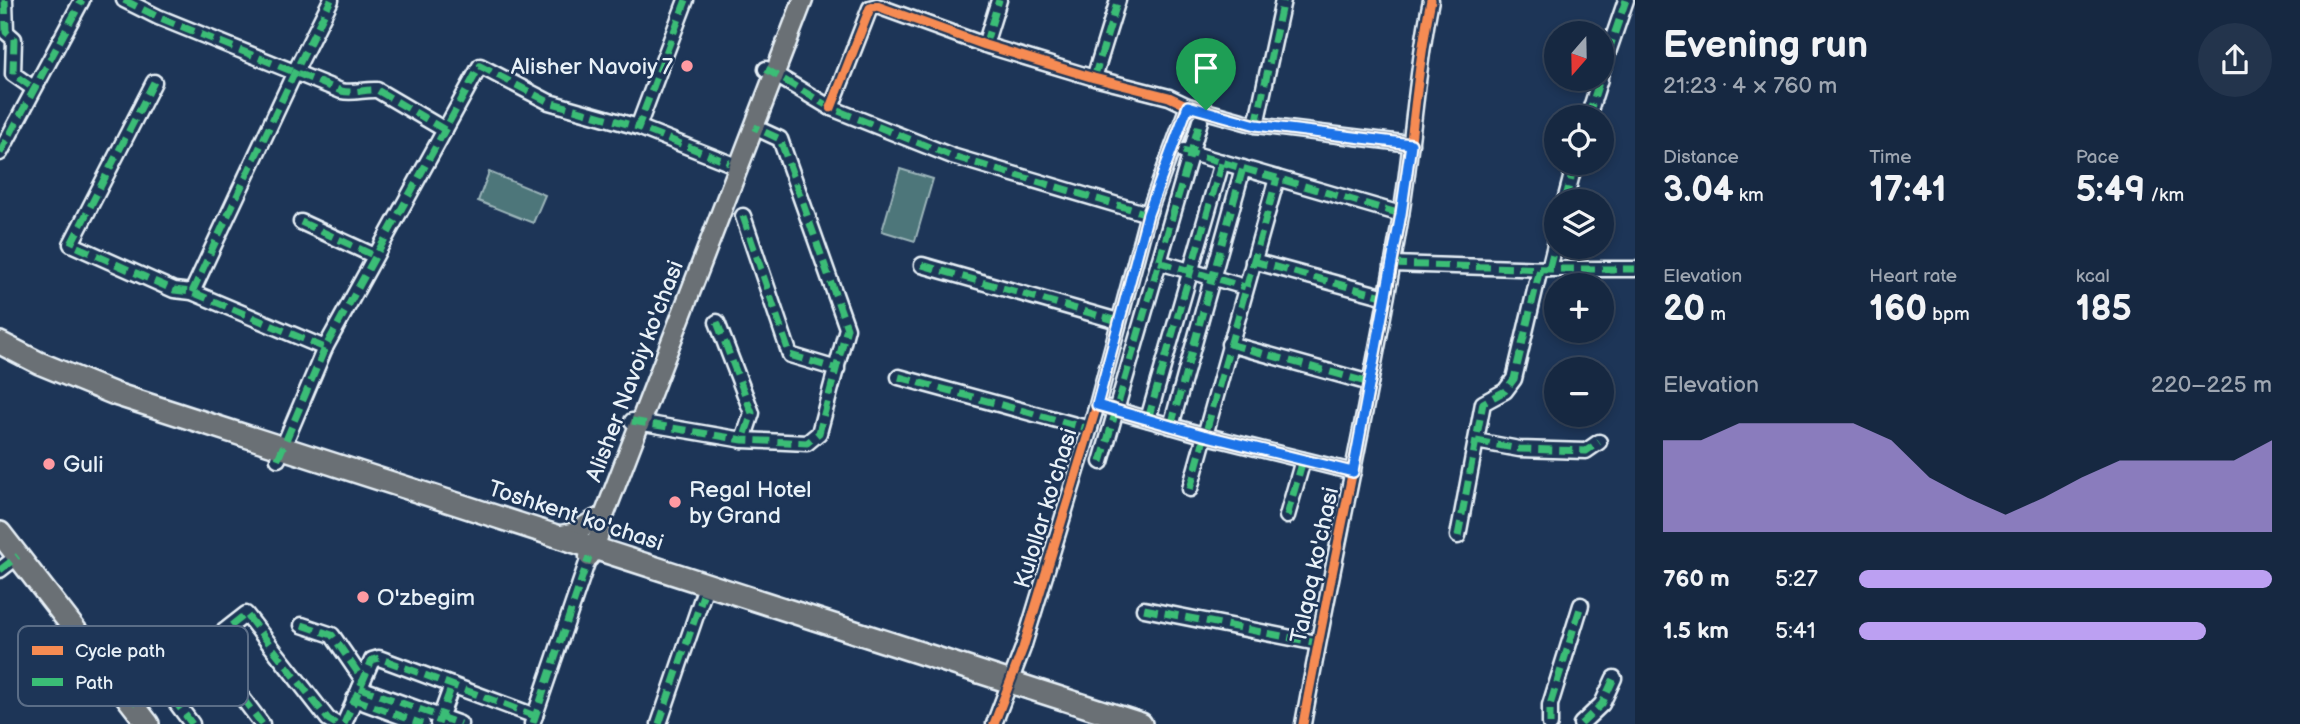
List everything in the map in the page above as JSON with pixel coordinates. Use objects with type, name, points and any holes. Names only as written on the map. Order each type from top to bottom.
[{"type":"highway","name":"Toshkent ko'chasi","points":[[0,343],[92,385],[280,454],[591,551],[624,558],[1008,687],[1099,724]]},
{"type":"highway","name":"Toshkent ko'chasi","points":[[0,356],[91,399],[557,536],[703,595],[1141,724]]},
{"type":"highway","points":[[0,533],[72,626]]},
{"type":"highway","points":[[134,706],[148,724]]},
{"type":"main road","name":"Alisher Navoiy ko'chasi","points":[[636,422],[754,127],[792,0]]},
{"type":"main road","name":"Alisher Navoiy ko'chasi","points":[[591,551],[599,520],[729,163],[803,0]]},
{"type":"main road","points":[[557,536],[575,532],[599,520],[611,544],[624,558]]},
{"type":"street","points":[[5,0],[6,32],[14,39],[13,74],[33,88]]},
{"type":"street","points":[[0,153],[82,0]]},
{"type":"street","points":[[124,0],[341,91],[354,93],[366,89],[377,90],[445,130]]},
{"type":"street","points":[[192,292],[331,0]]},
{"type":"street","points":[[638,127],[686,0]]},
{"type":"street","points":[[985,46],[999,0]]},
{"type":"street","points":[[1094,78],[1118,0]]},
{"type":"street","name":"Talqoq ko'chasi","points":[[1303,724],[1401,214],[1422,45],[1431,0]]},
{"type":"street","points":[[1614,35],[1626,0]]},
{"type":"street","points":[[1256,125],[1283,1]]},
{"type":"street","points":[[831,108],[870,8],[877,6],[985,46],[1169,97],[1188,106],[1256,125],[1411,144]]},
{"type":"street","points":[[280,454],[325,348],[480,66],[549,102],[638,127],[729,163]]},
{"type":"street","points":[[770,71],[831,108],[952,156],[1148,214]]},
{"type":"street","points":[[154,82],[71,244],[174,290],[192,292],[325,348]]},
{"type":"street","name":"Kulollar ko'chasi","points":[[994,724],[1023,648],[1090,429],[1148,214],[1188,106]]},
{"type":"street","points":[[1101,462],[1199,121]]},
{"type":"street","points":[[636,422],[743,440],[807,443],[820,433],[847,328],[780,139],[754,127]]},
{"type":"street","points":[[1172,147],[1401,214]]},
{"type":"street","points":[[1147,419],[1222,162]]},
{"type":"street","points":[[1171,426],[1243,168]]},
{"type":"street","points":[[1190,489],[1277,177]]},
{"type":"street","points":[[743,216],[790,355],[836,369]]},
{"type":"street","points":[[301,222],[375,256]]},
{"type":"street","points":[[1458,536],[1483,403],[1505,391],[1514,379],[1548,259]]},
{"type":"street","points":[[1252,261],[1386,296]]},
{"type":"street","points":[[1159,262],[1245,287]]},
{"type":"street","points":[[1392,264],[1635,270]]},
{"type":"street","points":[[922,265],[1118,321]]},
{"type":"street","points":[[717,322],[752,413],[743,440]]},
{"type":"street","points":[[1229,344],[1370,383]]},
{"type":"street","name":"Kulollar ko'chasi","points":[[899,377],[1090,429]]},
{"type":"street","name":"Kulollar ko'chasi","points":[[1097,405],[1203,435],[1353,472]]},
{"type":"street","points":[[1476,441],[1519,449],[1587,451],[1599,442]]},
{"type":"street","points":[[1287,516],[1303,460]]},
{"type":"street","points":[[344,724],[372,660],[379,658],[452,685],[533,720],[591,551]]},
{"type":"street","points":[[0,570],[18,556]]},
{"type":"street","points":[[659,724],[703,595]]},
{"type":"street","points":[[1550,724],[1550,705],[1581,606]]},
{"type":"street","points":[[1144,609],[1317,643]]},
{"type":"street","points":[[231,626],[246,614],[330,722]]},
{"type":"street","points":[[302,625],[332,635],[359,689],[422,724]]},
{"type":"street","points":[[1581,724],[1602,704],[1614,678]]},
{"type":"street","points":[[439,720],[452,685]]},
{"type":"street","points":[[359,689],[439,720],[460,724]]},
{"type":"street","points":[[248,705],[262,724]]},
{"type":"street","points":[[179,706],[192,724]]},
{"type":"green space","points":[[900,169],[933,179],[915,241],[882,231]]},
{"type":"green space","points":[[489,172],[545,195],[533,223],[478,201]]},
{"type":"marked path","points":[[5,0],[6,32],[14,39],[13,74],[33,88]]},
{"type":"marked path","points":[[0,153],[82,0]]},
{"type":"marked path","points":[[124,0],[158,17],[341,91],[377,90],[445,130]]},
{"type":"marked path","points":[[192,292],[331,0]]},
{"type":"marked path","points":[[686,0],[638,127],[729,163]]},
{"type":"marked path","points":[[985,45],[999,0]]},
{"type":"marked path","points":[[1094,78],[1118,0]]},
{"type":"marked path","points":[[1256,125],[1283,0]]},
{"type":"marked path","points":[[1614,35],[1626,0]]},
{"type":"marked path","points":[[278,459],[325,348],[480,66],[549,102],[638,127]]},
{"type":"marked path","points":[[766,69],[831,108],[952,156],[1148,214]]},
{"type":"marked path","points":[[154,82],[71,244],[174,290],[192,292],[325,348]]},
{"type":"marked path","points":[[1592,105],[1596,91]]},
{"type":"marked path","points":[[1101,462],[1200,121]]},
{"type":"marked path","points":[[632,421],[743,440],[807,443],[819,433],[847,328],[780,139],[754,127]]},
{"type":"marked path","points":[[1183,151],[1401,214]]},
{"type":"marked path","points":[[1148,419],[1222,162]]},
{"type":"marked path","points":[[1171,426],[1243,168]]},
{"type":"marked path","points":[[1568,189],[1572,175]]},
{"type":"marked path","points":[[1190,489],[1277,178]]},
{"type":"marked path","points":[[743,216],[790,355],[837,369]]},
{"type":"marked path","points":[[301,222],[375,256]]},
{"type":"marked path","points":[[1549,269],[1552,259]]},
{"type":"marked path","points":[[1253,261],[1386,297]]},
{"type":"marked path","points":[[1159,262],[1245,287]]},
{"type":"marked path","points":[[1392,264],[1635,269]]},
{"type":"marked path","points":[[922,265],[1118,321]]},
{"type":"marked path","points":[[1458,536],[1483,403],[1505,391],[1514,379],[1540,269]]},
{"type":"marked path","points":[[717,322],[752,413],[743,440]]},
{"type":"marked path","points":[[1229,344],[1370,383]]},
{"type":"marked path","points":[[899,377],[1090,429]]},
{"type":"marked path","points":[[1110,409],[1353,472]]},
{"type":"marked path","points":[[1476,441],[1519,449],[1586,451],[1599,442]]},
{"type":"marked path","points":[[1287,516],[1303,460]]},
{"type":"marked path","points":[[0,570],[18,556]]},
{"type":"marked path","points":[[533,723],[589,557]]},
{"type":"marked path","points":[[659,724],[703,595]]},
{"type":"marked path","points":[[1550,724],[1550,705],[1581,605]]},
{"type":"marked path","points":[[1144,609],[1317,643]]},
{"type":"marked path","points":[[231,626],[246,614],[328,719],[336,724]]},
{"type":"marked path","points":[[302,625],[332,635],[363,680]]},
{"type":"marked path","points":[[344,724],[372,660],[379,658],[535,716]]},
{"type":"marked path","points":[[1581,724],[1602,704],[1614,678]]},
{"type":"marked path","points":[[438,724],[452,685]]},
{"type":"marked path","points":[[360,688],[460,724]]},
{"type":"marked path","points":[[354,699],[422,724]]},
{"type":"marked path","points":[[248,705],[262,724]]},
{"type":"marked path","points":[[179,706],[192,724]]},
{"type":"cycle path","points":[[1303,724],[1390,279],[1431,0]]},
{"type":"cycle path","points":[[831,108],[870,8],[877,6],[985,45],[1094,78],[1169,97],[1188,106],[1256,125],[1411,144]]},
{"type":"cycle path","points":[[994,724],[1023,648],[1097,405],[1148,214],[1188,106]]},
{"type":"place","name":"Alisher Navoiy 7","points":[[687,66]]},
{"type":"place","name":"Guli","points":[[49,464]]},
{"type":"place","name":"Regal Hotel by Grand","points":[[675,502]]},
{"type":"place","name":"O'zbegim","points":[[363,597]]},
{"type":"route","points":[[1188,106],[1206,110],[1256,125],[1411,144],[1401,214],[1353,472],[1203,435],[1097,405],[1148,214],[1172,147],[1188,106]]}]
